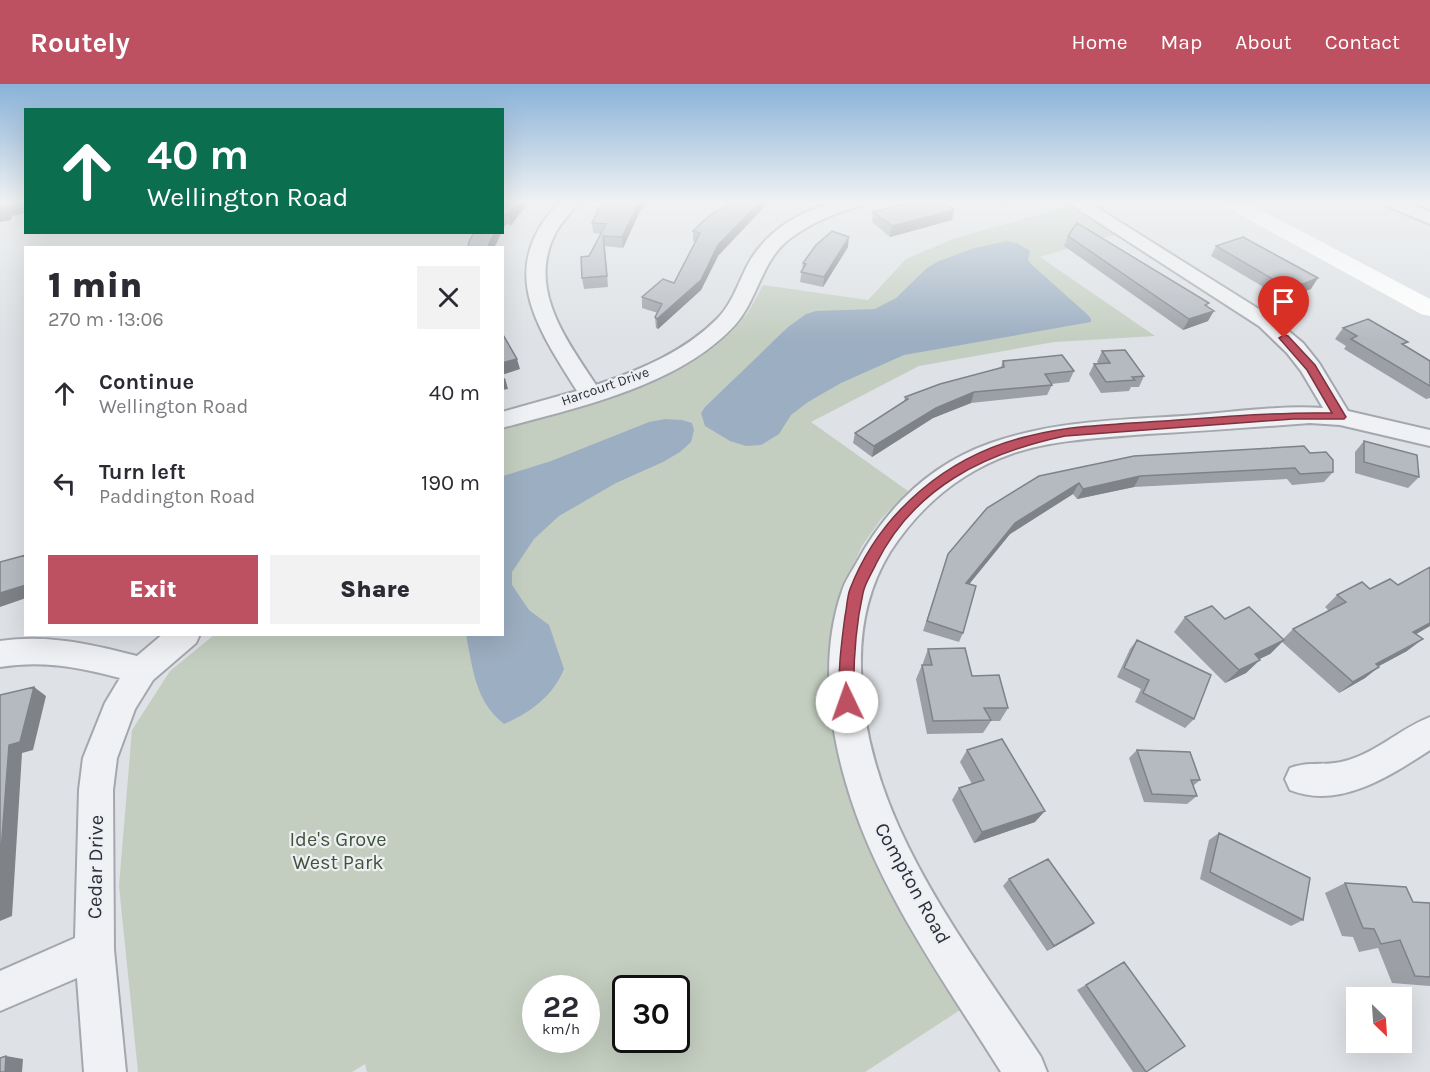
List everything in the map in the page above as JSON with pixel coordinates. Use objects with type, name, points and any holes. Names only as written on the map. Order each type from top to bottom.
[{"type":"main road","points":[[1317,248],[1430,309]]},
{"type":"street","points":[[539,248],[534,267],[534,285],[544,318],[590,393]]},
{"type":"street","name":"Harcourt Drive","points":[[504,419],[652,371],[697,346],[737,308],[762,257],[770,248]]},
{"type":"street","points":[[1149,248],[1266,322],[1290,343],[1311,368],[1340,417]]},
{"type":"street","name":"Compton Road","points":[[1026,1072],[922,908],[886,842],[862,780],[848,716],[845,665],[856,591],[892,526],[929,489],[968,463],[1028,440],[1088,429],[1293,416],[1340,417],[1430,438]]},
{"type":"street","points":[[0,654],[21,650],[60,650],[142,671],[183,636]]},
{"type":"street","name":"Cedar Drive","points":[[105,1072],[94,950],[96,790],[100,758],[122,703],[142,671]]},
{"type":"street","points":[[1302,779],[1340,779],[1366,770],[1430,732]]},
{"type":"street","points":[[0,991],[94,950]]},
{"type":"green space","name":"Ide's Grove West Park","points":[[932,248],[1070,248],[1040,257],[1155,336],[1054,342],[919,366],[811,422],[908,491],[881,519],[862,546],[845,582],[828,675],[838,752],[862,829],[903,907],[963,1008],[865,1072],[367,1072],[365,1064],[352,1072],[138,1072],[119,886],[132,730],[170,671],[213,636],[504,636],[504,430],[627,392],[687,365],[713,348],[736,327],[748,312],[763,285],[868,300],[906,259]]},
{"type":"water","points":[[974,248],[1025,248],[1030,251],[1028,260],[1032,265],[1088,315],[1091,322],[904,355],[841,383],[808,402],[791,415],[779,434],[761,445],[746,446],[730,441],[705,426],[701,413],[705,407],[788,327],[806,314],[816,311],[875,309],[896,298],[927,268]]},
{"type":"water","points":[[665,419],[692,423],[694,430],[691,442],[663,462],[616,483],[559,516],[534,539],[512,572],[512,585],[529,610],[549,625],[564,669],[554,687],[540,702],[523,715],[504,724],[494,715],[481,695],[473,672],[466,636],[504,636],[504,476],[551,461],[649,422]]},
{"type":"building","points":[[593,248],[604,248],[607,276],[582,278],[581,257],[589,256]]},
{"type":"building","points":[[692,248],[716,248],[701,280],[657,319],[655,317],[662,304],[642,297],[663,279],[674,283]]},
{"type":"building","points":[[814,248],[842,248],[824,277],[801,272],[806,264],[803,263]]},
{"type":"building","points":[[1086,248],[1118,248],[1209,303],[1205,305],[1214,311],[1189,319]]},
{"type":"building","points":[[1220,248],[1263,248],[1318,278],[1290,289]]},
{"type":"building","points":[[1368,319],[1408,342],[1402,344],[1430,361],[1430,386],[1351,339],[1357,336],[1343,328]]},
{"type":"building","points":[[504,336],[517,359],[504,362]]},
{"type":"building","points":[[1125,350],[1144,376],[1132,377],[1135,380],[1106,382],[1094,364],[1110,363],[1102,351]]},
{"type":"building","points":[[1062,355],[1074,371],[1045,374],[1052,385],[974,392],[936,408],[874,446],[855,433],[908,399],[905,397],[940,384],[1004,367],[1003,361]]},
{"type":"building","points":[[1364,441],[1417,455],[1419,477],[1364,462]]},
{"type":"building","points":[[1304,446],[1310,453],[1326,452],[1333,460],[1333,472],[1300,474],[1295,468],[1140,476],[1083,489],[1079,483],[1015,523],[966,583],[976,586],[963,633],[927,621],[948,554],[987,508],[1039,476],[1134,456]]},
{"type":"building","points":[[24,556],[24,586],[0,593],[0,562]]},
{"type":"building","points":[[1430,567],[1430,623],[1413,632],[1423,639],[1376,664],[1379,667],[1353,682],[1293,629],[1346,602],[1337,595],[1362,582],[1370,589],[1390,579],[1398,585]]},
{"type":"building","points":[[1212,606],[1225,619],[1249,607],[1284,640],[1255,654],[1260,660],[1239,670],[1185,617]]},
{"type":"building","points":[[1137,640],[1211,675],[1194,719],[1143,693],[1149,680],[1124,668]]},
{"type":"building","points":[[965,648],[972,676],[999,675],[1008,708],[984,708],[991,720],[933,721],[922,665],[932,665],[928,649]]},
{"type":"building","points":[[34,687],[20,742],[9,745],[0,864],[0,695]]},
{"type":"building","points":[[1002,739],[1045,811],[982,832],[959,788],[984,780],[967,750]]},
{"type":"building","points":[[1137,750],[1190,752],[1200,780],[1191,780],[1197,796],[1152,794]]},
{"type":"building","points":[[1219,833],[1310,878],[1303,920],[1210,872]]},
{"type":"building","points":[[1048,859],[1094,923],[1054,946],[1009,879]]},
{"type":"building","points":[[1345,883],[1406,887],[1413,902],[1430,903],[1430,977],[1415,976],[1400,940],[1381,944],[1374,929],[1363,928]]},
{"type":"building","points":[[1124,962],[1185,1046],[1146,1072],[1086,985]]},
{"type":"building","points":[[6,1056],[5,1072],[0,1072],[0,1058]]},
{"type":"route","points":[[847,702],[845,665],[856,591],[878,547],[892,526],[929,489],[968,463],[994,451],[1028,440],[1065,432],[1310,415],[1340,417],[1311,368],[1284,338]]}]
